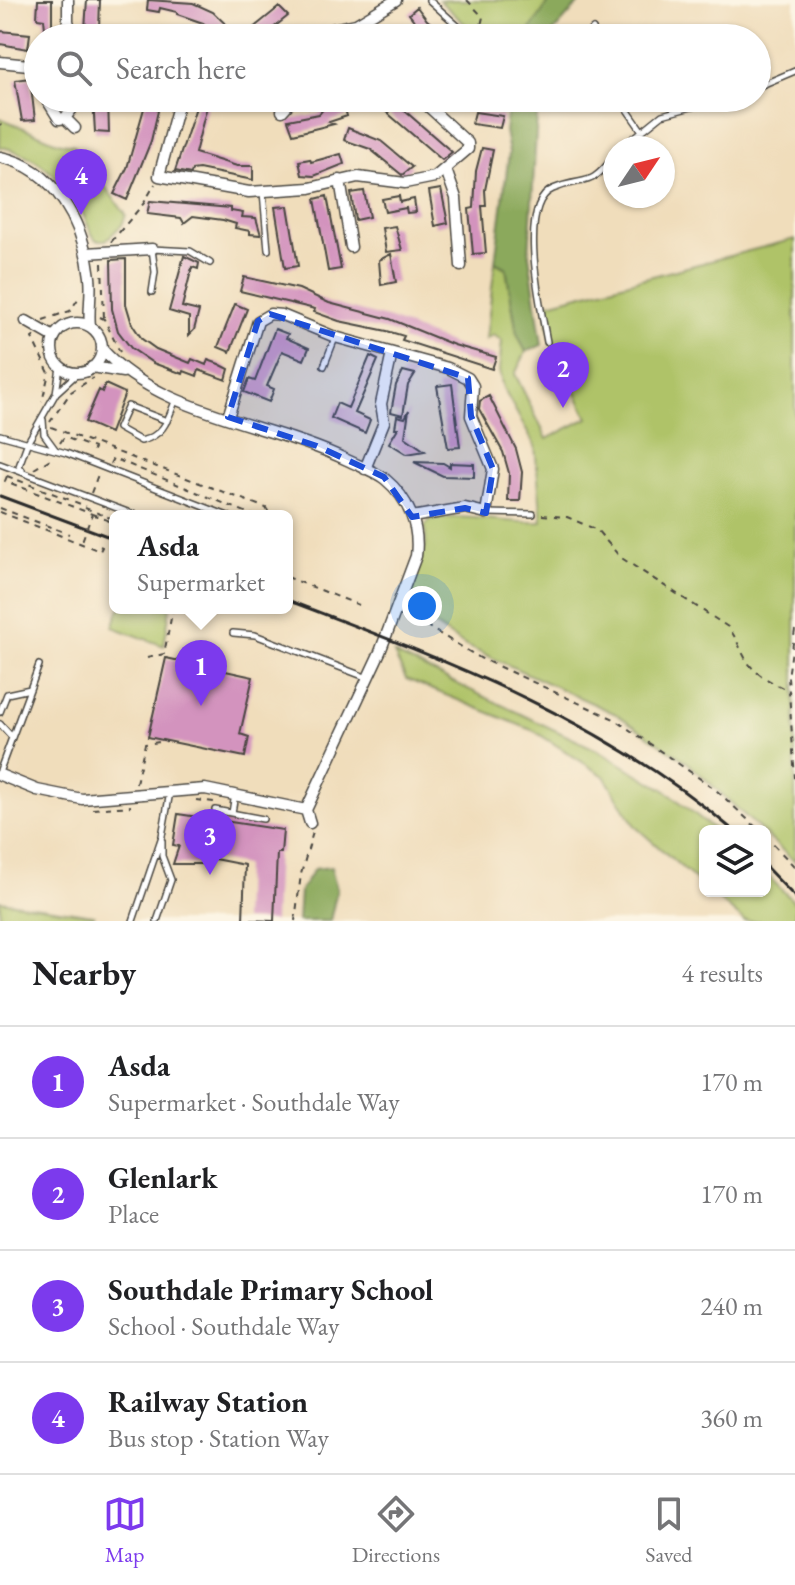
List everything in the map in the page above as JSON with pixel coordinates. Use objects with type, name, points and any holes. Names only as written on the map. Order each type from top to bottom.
[{"type":"street","points":[[68,0],[69,24]]},
{"type":"street","points":[[356,24],[396,0]]},
{"type":"street","points":[[0,62],[24,65]]},
{"type":"street","points":[[55,112],[59,119],[69,114],[75,128]]},
{"type":"street","points":[[176,112],[159,176],[175,181],[263,192],[369,177],[405,183],[430,179],[446,170],[468,149],[468,143],[436,112]]},
{"type":"street","points":[[0,157],[30,167],[52,185],[76,225],[86,253],[91,281],[81,310],[54,337],[53,356],[60,367],[78,373],[125,373]]},
{"type":"street","points":[[446,170],[456,198],[461,266]]},
{"type":"street","points":[[340,180],[351,247]]},
{"type":"street","points":[[86,253],[152,249]]},
{"type":"street","points":[[81,310],[99,336],[102,349],[125,373],[177,398],[317,446],[384,477],[403,497],[412,517],[418,542],[416,556],[368,678],[306,810],[310,823]]},
{"type":"street","points":[[228,417],[258,321],[270,314],[282,315],[335,337],[448,368],[468,378],[473,386],[471,416],[493,469],[486,513],[465,508],[412,517]]},
{"type":"street","points":[[26,321],[54,337]]},
{"type":"street","points":[[71,323],[90,326]]},
{"type":"street","points":[[94,372],[102,349]]},
{"type":"street","points":[[365,469],[384,422],[381,404],[392,353]]},
{"type":"street","points":[[0,773],[60,796],[138,800],[205,789],[234,799],[306,810]]},
{"type":"lane","points":[[429,0],[456,24]]},
{"type":"lane","points":[[771,82],[791,76],[795,71]]},
{"type":"lane","points":[[629,112],[642,131]]},
{"type":"lane","points":[[636,136],[662,115],[673,112]]},
{"type":"lane","points":[[547,342],[534,253],[538,205],[554,188],[587,183],[603,171]]},
{"type":"lane","points":[[263,192],[268,250]]},
{"type":"lane","points":[[152,292],[155,272],[152,249],[190,251],[210,263]]},
{"type":"lane","points":[[324,366],[335,337]]},
{"type":"lane","points":[[22,471],[19,466],[28,442],[56,393],[60,367]]},
{"type":"lane","points":[[56,393],[78,373]]},
{"type":"lane","points":[[167,421],[128,406],[118,428],[141,441],[162,431],[167,421],[177,398]]},
{"type":"lane","points":[[43,419],[44,434],[57,451]]},
{"type":"lane","points":[[0,435],[57,451],[212,510]]},
{"type":"lane","points":[[0,464],[122,510]]},
{"type":"lane","points":[[486,513],[533,514]]},
{"type":"lane","points":[[233,633],[255,635],[368,678]]},
{"type":"lane","points":[[0,773],[39,665]]},
{"type":"lane","points":[[0,712],[7,694],[30,689]]},
{"type":"lane","points":[[0,724],[12,737]]},
{"type":"lane","points":[[133,921],[162,836],[170,794]]},
{"type":"lane","points":[[232,813],[234,799]]},
{"type":"lane","points":[[215,810],[263,819]]},
{"type":"lane","points":[[157,921],[171,880],[162,856],[162,836]]},
{"type":"path","points":[[467,0],[483,17],[481,24]]},
{"type":"path","points":[[115,365],[120,352],[104,319],[100,250],[116,238],[144,203],[159,176]]},
{"type":"path","points":[[81,310],[85,297]]},
{"type":"path","points":[[42,402],[49,373],[32,338],[41,330],[43,318],[61,317],[81,310],[104,319]]},
{"type":"path","points":[[49,433],[71,392],[94,372]]},
{"type":"path","points":[[43,419],[51,425],[267,510]]},
{"type":"path","points":[[25,483],[30,474],[57,451],[64,437],[94,448],[91,455]]},
{"type":"path","points":[[54,439],[59,443]]},
{"type":"path","points":[[89,498],[103,461],[110,464],[113,458],[240,510]]},
{"type":"path","points":[[109,517],[7,476],[5,481],[109,521]]},
{"type":"path","points":[[0,510],[69,534]]},
{"type":"path","points":[[0,510],[100,551],[102,547],[96,545]]},
{"type":"path","points":[[81,544],[92,514]]},
{"type":"path","points":[[533,514],[567,517],[597,530],[620,557],[728,627],[740,643],[747,662],[765,679],[790,692]]},
{"type":"path","points":[[293,579],[359,605]]},
{"type":"path","points":[[396,608],[480,658],[614,719],[715,789],[754,825]]},
{"type":"path","points":[[147,658],[164,654],[172,614]]},
{"type":"path","points":[[795,630],[788,677],[795,779]]},
{"type":"path","points":[[91,809],[138,800],[145,744],[167,741]]},
{"type":"path","points":[[170,794],[234,799]]},
{"type":"path","points":[[295,921],[301,874],[313,833],[310,823]]},
{"type":"path","points":[[771,842],[795,867]]},
{"type":"highlighted area","points":[[270,314],[468,378],[471,416],[493,469],[486,513],[465,508],[412,517],[384,477],[317,446],[228,417],[258,321]]},
{"type":"green space","points":[[439,0],[552,2],[536,24],[465,24]]},
{"type":"green space","points":[[550,0],[582,0],[561,24],[534,24]]},
{"type":"green space","points":[[507,112],[537,112],[529,255],[542,345],[526,352],[517,333],[506,268],[495,262],[509,153],[505,131]]},
{"type":"green space","points":[[0,118],[57,142],[74,145],[126,215],[122,225],[106,240],[96,240],[75,200],[58,179],[25,155],[0,147]]},
{"type":"green space","points":[[795,239],[795,862],[771,840],[771,825],[755,825],[687,762],[616,714],[466,646],[404,605],[426,544],[425,526],[433,517],[435,520],[462,517],[542,522],[535,446],[503,388],[499,371],[502,341],[493,335],[486,339],[495,262],[506,268],[517,333],[526,352],[515,374],[547,439],[588,418],[551,341],[545,304]]},
{"type":"green space","points":[[118,614],[169,614],[164,646],[113,627]]},
{"type":"green space","points":[[394,654],[597,750],[665,790],[709,825],[699,825],[699,883],[636,827],[604,776],[534,731],[406,679]]},
{"type":"green space","points":[[331,867],[337,890],[330,921],[298,921],[300,891],[314,869]]},
{"type":"green space","points":[[771,879],[795,903],[795,921],[744,921],[716,897],[771,897]]},
{"type":"green space","points":[[0,901],[94,915],[93,921],[0,921]]},
{"type":"building","points":[[38,0],[52,0],[52,24],[45,24],[44,19],[37,18]]},
{"type":"building","points":[[87,0],[100,0],[99,24],[85,24]]},
{"type":"building","points":[[148,0],[193,3],[213,12],[225,24],[204,24],[160,8],[159,12],[147,10]]},
{"type":"building","points":[[279,7],[288,16],[278,24],[258,24]]},
{"type":"building","points":[[417,7],[432,24],[417,24],[409,14]]},
{"type":"building","points":[[0,31],[24,33],[24,48],[0,44]]},
{"type":"building","points":[[24,79],[24,112],[34,112],[35,120],[22,121],[15,80]]},
{"type":"building","points":[[94,112],[108,112],[109,133],[95,132]]},
{"type":"building","points":[[143,112],[158,112],[151,141],[127,200],[114,194],[127,168]]},
{"type":"building","points":[[194,112],[205,112],[195,153],[237,166],[253,166],[253,180],[199,169],[192,170],[191,174],[175,171]]},
{"type":"building","points":[[346,112],[347,116],[329,122],[334,124],[293,134],[288,120]]},
{"type":"building","points":[[386,112],[406,112],[452,152],[442,160]]},
{"type":"building","points":[[475,112],[503,116],[500,128],[472,124]]},
{"type":"building","points":[[348,128],[381,141],[412,167],[402,175],[370,149],[344,140]]},
{"type":"building","points":[[482,148],[493,150],[485,190],[486,206],[482,206],[486,253],[473,254],[469,209],[474,208],[476,171]]},
{"type":"building","points":[[341,154],[344,164],[314,176],[302,175],[299,161],[310,159],[311,162]]},
{"type":"building","points":[[441,189],[448,223],[435,226],[429,191]]},
{"type":"building","points":[[364,191],[369,217],[355,220],[351,193]]},
{"type":"building","points":[[327,196],[341,269],[328,271],[315,199]]},
{"type":"building","points":[[399,196],[400,202],[414,199],[416,212],[407,213],[406,208],[385,212],[382,199]]},
{"type":"building","points":[[150,201],[231,208],[231,211],[243,213],[242,217],[256,218],[261,235],[250,234],[250,231],[235,228],[236,224],[223,220],[193,216],[184,223],[181,218],[147,214]]},
{"type":"building","points":[[288,206],[298,266],[285,268],[275,207]]},
{"type":"building","points":[[395,226],[402,250],[386,252],[382,228]]},
{"type":"building","points":[[391,254],[396,282],[381,285],[379,260]]},
{"type":"building","points":[[184,256],[199,263],[198,269],[192,267],[182,307],[199,311],[194,330],[189,335],[189,317],[169,311]]},
{"type":"building","points":[[126,259],[126,304],[132,324],[142,339],[156,349],[190,363],[192,359],[206,365],[208,360],[219,364],[229,369],[226,380],[199,370],[197,376],[184,371],[183,374],[153,363],[131,348],[118,331],[112,309],[111,260]]},
{"type":"building","points":[[244,277],[299,289],[329,303],[390,319],[454,345],[496,357],[492,369],[402,340],[404,336],[339,321],[314,312],[315,309],[240,291]]},
{"type":"building","points":[[235,304],[247,309],[230,352],[218,347]]},
{"type":"building","points":[[275,329],[288,334],[286,338],[309,348],[304,360],[282,351],[267,386],[274,389],[269,402],[244,392],[249,379],[255,381]]},
{"type":"building","points":[[370,356],[378,360],[355,413],[370,420],[365,433],[331,418],[337,403],[348,408]]},
{"type":"building","points":[[403,371],[415,374],[408,385],[403,415],[391,412],[396,385]]},
{"type":"building","points":[[105,384],[125,393],[110,433],[85,422],[99,390],[102,392]]},
{"type":"building","points":[[452,384],[460,447],[448,448],[437,386]]},
{"type":"building","points":[[489,396],[516,449],[522,472],[520,501],[508,501],[509,473],[503,452],[479,409],[480,401]]},
{"type":"building","points":[[409,410],[405,437],[425,451],[407,454],[389,443],[398,428],[395,428],[397,416],[405,418]]},
{"type":"building","points":[[414,462],[443,463],[450,467],[450,463],[474,464],[474,477],[443,476]]},
{"type":"building","points":[[166,658],[253,677],[240,734],[249,737],[245,757],[148,737]]},
{"type":"building","points":[[178,814],[283,830],[281,853],[277,853],[274,921],[243,920],[245,865],[209,858],[207,864],[173,864],[179,846],[173,845]]},
{"type":"railway","points":[[0,496],[109,537]]},
{"type":"railway","points":[[293,602],[521,696],[632,756],[726,825]]},
{"type":"railway","points":[[771,872],[795,897]]},
{"type":"place","name":"Railway Station","points":[[81,215]]},
{"type":"place","name":"Glenlark","points":[[563,408]]},
{"type":"place","name":"Asda","points":[[201,706]]},
{"type":"place","name":"Southdale Primary School","points":[[210,875]]}]
